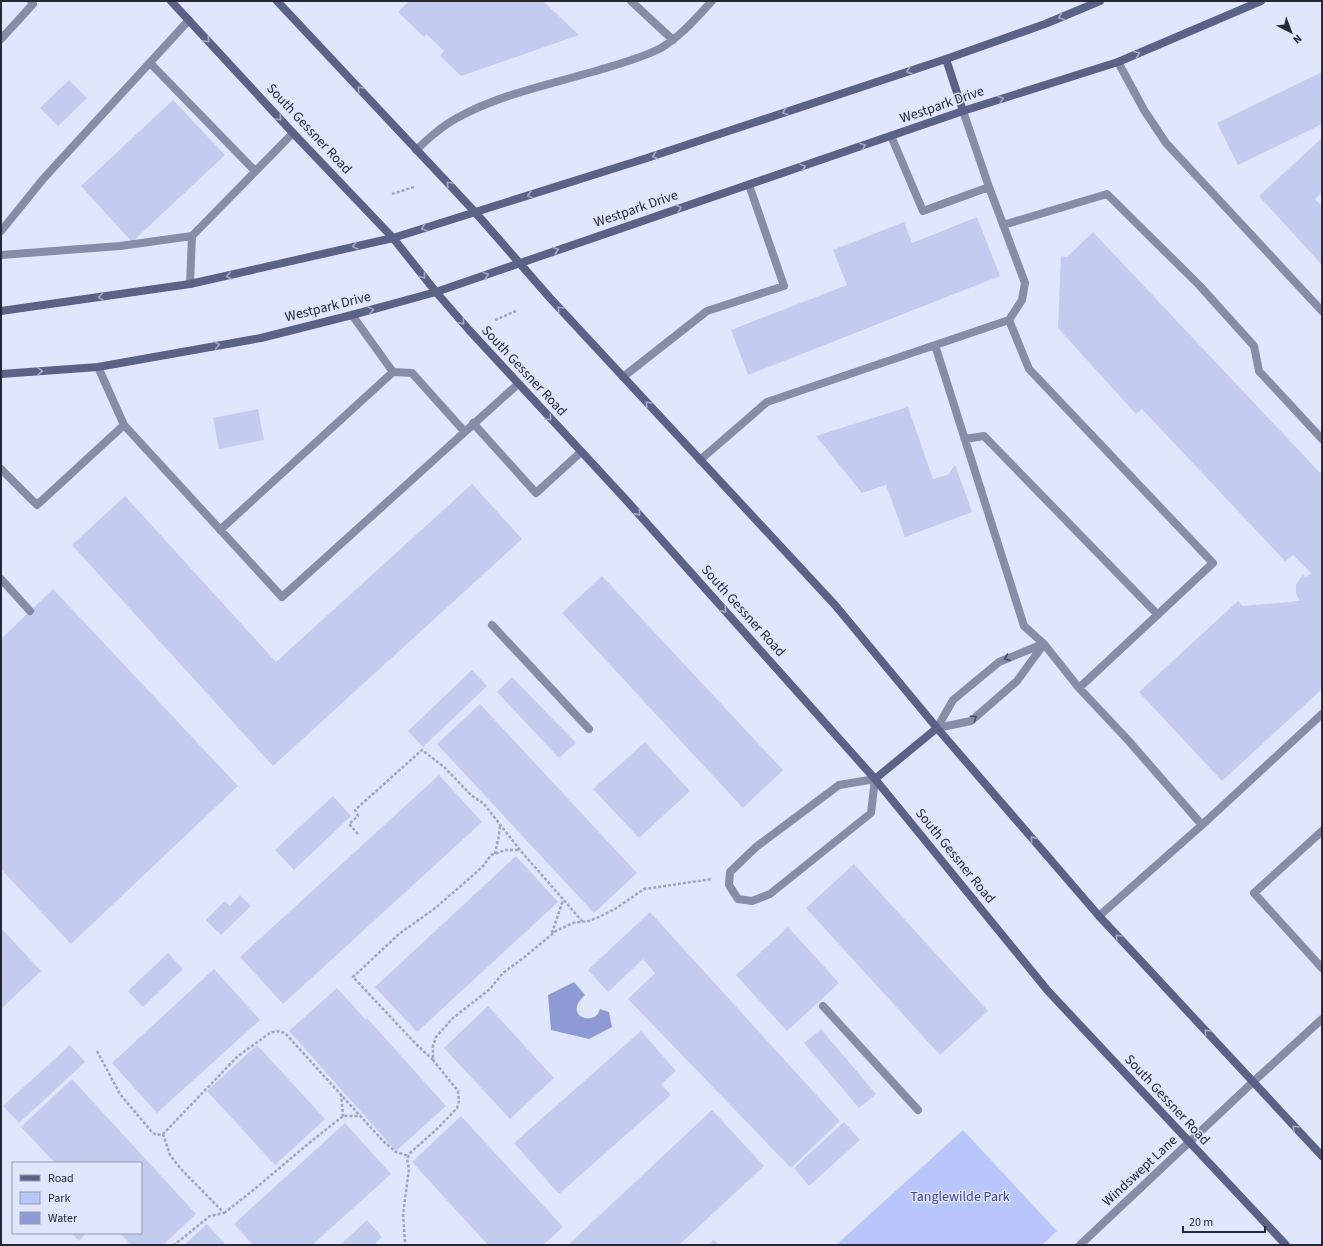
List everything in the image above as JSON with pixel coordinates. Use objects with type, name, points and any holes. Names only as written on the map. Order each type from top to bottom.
[{"type":"main road","name":"South Gessner Road","points":[[171,1],[293,133],[393,238],[436,292],[518,384],[643,518],[875,779],[1048,991],[1286,1245]]},
{"type":"main road","points":[[277,1],[475,212],[550,298],[835,605],[937,728],[1098,916],[1322,1156]]},
{"type":"main road","points":[[1,311],[190,284],[393,238],[647,158],[946,59],[1045,24],[1100,1]]},
{"type":"main road","name":"Westpark Drive","points":[[1,374],[98,367],[261,338],[436,292],[963,111],[1118,62],[1261,1]]},
{"type":"main road","points":[[946,59],[963,111]]},
{"type":"main road","points":[[875,779],[937,728]]},
{"type":"street","points":[[1,39],[33,4],[31,1]]},
{"type":"street","points":[[632,1],[673,40]]},
{"type":"street","points":[[416,150],[456,118],[492,101],[633,59],[660,48],[682,32],[712,1]]},
{"type":"street","points":[[1,231],[44,178],[189,20]]},
{"type":"street","points":[[1118,62],[1144,110],[1166,143],[1322,311]]},
{"type":"street","points":[[150,63],[255,171]]},
{"type":"street","points":[[700,460],[767,402],[1009,320],[1022,300],[1025,283],[989,187],[963,111]]},
{"type":"street","points":[[1,255],[120,246],[192,236],[293,133]]},
{"type":"street","points":[[891,136],[923,211],[989,187]]},
{"type":"street","points":[[623,377],[707,311],[784,286],[749,185]]},
{"type":"street","points":[[1003,225],[1107,194],[1199,285],[1254,346],[1259,371],[1322,439]]},
{"type":"street","points":[[190,284],[192,236]]},
{"type":"street","points":[[352,315],[393,372]]},
{"type":"street","points":[[1009,320],[1029,369],[1213,563],[1080,688]]},
{"type":"street","points":[[935,345],[1024,626],[1044,644],[1080,688],[1202,825]]},
{"type":"street","points":[[98,367],[124,425],[282,597],[464,431],[518,384]]},
{"type":"street","points":[[220,530],[393,372],[412,373],[464,431]]},
{"type":"street","points":[[473,423],[536,493],[581,452]]},
{"type":"street","points":[[1,469],[37,505],[124,425]]},
{"type":"street","points":[[965,439],[984,436],[1158,615]]},
{"type":"street","points":[[1,579],[30,611]]},
{"type":"street","points":[[492,625],[589,729]]},
{"type":"street","points":[[937,728],[953,700],[999,662],[1044,644]]},
{"type":"street","points":[[937,728],[971,721],[1016,681],[1044,644]]},
{"type":"street","points":[[1098,916],[1202,825],[1322,714]]},
{"type":"street","points":[[875,779],[871,813],[770,894],[752,901],[738,899],[729,885],[730,872],[756,847],[838,785],[875,779]]},
{"type":"street","points":[[1322,831],[1254,893],[1322,968]]},
{"type":"street","points":[[823,1006],[918,1110]]},
{"type":"street","name":"Windswept Lane","points":[[1080,1245],[1188,1142],[1322,1019]]},
{"type":"path","points":[[392,194],[414,187]]},
{"type":"path","points":[[495,320],[516,311]]},
{"type":"path","points":[[358,834],[349,824],[358,816],[355,810],[422,750],[444,767],[472,795],[484,804],[520,850],[582,922]]},
{"type":"path","points":[[494,854],[500,825]]},
{"type":"path","points":[[405,1242],[403,1214],[408,1185],[409,1169],[407,1159],[410,1153],[439,1127],[457,1108],[459,1101],[458,1091],[433,1060],[353,977],[399,934],[434,909],[470,878],[491,855],[506,850],[520,850]]},
{"type":"path","points":[[433,1060],[433,1046],[436,1037],[453,1018],[490,989],[503,973],[552,934],[573,923],[599,917],[644,889],[730,876]]},
{"type":"path","points":[[552,934],[563,900]]},
{"type":"path","points":[[97,1051],[120,1094],[151,1132],[156,1135],[163,1134],[238,1056],[270,1033],[276,1031],[285,1033],[396,1152],[409,1156]]},
{"type":"path","points":[[341,1094],[343,1116]]},
{"type":"path","points":[[174,1245],[210,1216],[224,1213],[343,1116],[361,1116]]},
{"type":"path","points":[[163,1134],[170,1155],[181,1169],[224,1213]]},
{"type":"green space","name":"Tanglewilde Park","points":[[963,1130],[1057,1231],[1042,1245],[836,1245]]},
{"type":"water","points":[[574,982],[585,995],[577,1007],[577,1012],[580,1016],[584,1018],[593,1018],[597,1015],[600,1009],[609,1012],[612,1027],[589,1039],[551,1030],[548,995]]},
{"type":"building","points":[[409,1],[543,1],[579,35],[461,76],[440,56],[444,51],[426,34],[424,37],[398,12]]},
{"type":"building","points":[[1322,72],[1322,124],[1238,165],[1217,123]]},
{"type":"building","points":[[69,80],[87,98],[58,126],[40,108]]},
{"type":"building","points":[[173,100],[225,155],[132,242],[81,186]]},
{"type":"building","points":[[1322,138],[1322,192],[1315,199],[1322,206],[1322,265],[1259,196]]},
{"type":"building","points":[[977,217],[1000,276],[748,375],[731,330],[847,285],[833,250],[904,222],[912,243]]},
{"type":"building","points":[[1093,232],[1322,475],[1322,689],[1222,781],[1139,692],[1238,601],[1243,606],[1300,601],[1296,594],[1296,585],[1303,575],[1306,577],[1311,573],[1293,555],[1285,561],[1142,409],[1136,414],[1058,328],[1061,256],[1067,257]]},
{"type":"building","points":[[908,407],[933,479],[948,475],[955,465],[972,512],[905,537],[886,485],[862,493],[816,436]]},
{"type":"building","points":[[258,409],[264,440],[219,449],[213,418]]},
{"type":"building","points":[[472,484],[522,539],[273,766],[72,545],[125,496],[276,662]]},
{"type":"building","points":[[602,576],[783,770],[743,808],[562,613]]},
{"type":"building","points":[[53,589],[238,786],[71,944],[1,869],[1,639]]},
{"type":"building","points":[[472,670],[487,686],[423,747],[408,731]]},
{"type":"building","points":[[512,677],[576,743],[559,758],[497,692]]},
{"type":"building","points":[[480,704],[637,873],[594,913],[437,744]]},
{"type":"building","points":[[645,742],[690,791],[639,838],[593,789]]},
{"type":"building","points":[[439,775],[482,822],[283,1004],[240,957]]},
{"type":"building","points":[[333,796],[351,816],[294,870],[275,850]]},
{"type":"building","points":[[516,856],[558,902],[417,1032],[375,987]]},
{"type":"building","points":[[854,864],[988,1011],[940,1055],[806,908]]},
{"type":"building","points":[[240,895],[251,906],[221,935],[206,920],[225,901],[230,906]]},
{"type":"building","points":[[650,912],[840,1121],[791,1168],[628,999],[655,973],[643,959],[608,992],[588,970]]},
{"type":"building","points":[[788,927],[839,983],[787,1031],[736,975]]},
{"type":"building","points":[[1,928],[41,971],[1,1009]]},
{"type":"building","points":[[168,953],[183,969],[143,1007],[128,991]]},
{"type":"building","points":[[214,969],[260,1020],[157,1113],[112,1063]]},
{"type":"building","points":[[337,988],[366,1020],[367,1018],[446,1106],[396,1151],[289,1031]]},
{"type":"building","points":[[488,1006],[554,1078],[510,1119],[444,1048]]},
{"type":"building","points":[[821,1029],[876,1094],[859,1108],[804,1043]]},
{"type":"building","points":[[641,1031],[676,1071],[661,1084],[671,1095],[559,1194],[514,1143]]},
{"type":"building","points":[[70,1045],[85,1062],[19,1123],[3,1106]]},
{"type":"building","points":[[257,1045],[325,1119],[275,1165],[207,1091]]},
{"type":"building","points":[[72,1079],[196,1214],[163,1245],[131,1245],[121,1234],[142,1234],[142,1162],[54,1162],[21,1127]]},
{"type":"building","points":[[712,1110],[764,1166],[679,1245],[568,1245]]},
{"type":"building","points":[[461,1116],[563,1227],[543,1245],[488,1245],[412,1162]]},
{"type":"building","points":[[844,1122],[860,1140],[809,1186],[794,1168]]},
{"type":"building","points":[[345,1123],[391,1174],[312,1245],[253,1245],[234,1224]]},
{"type":"building","points":[[367,1220],[382,1237],[373,1245],[340,1245]]},
{"type":"building","points":[[207,1224],[226,1245],[184,1245]]},
{"type":"building","points":[[72,1234],[85,1234],[79,1241]]},
{"type":"building","points":[[714,1240],[719,1245],[709,1245]]}]
